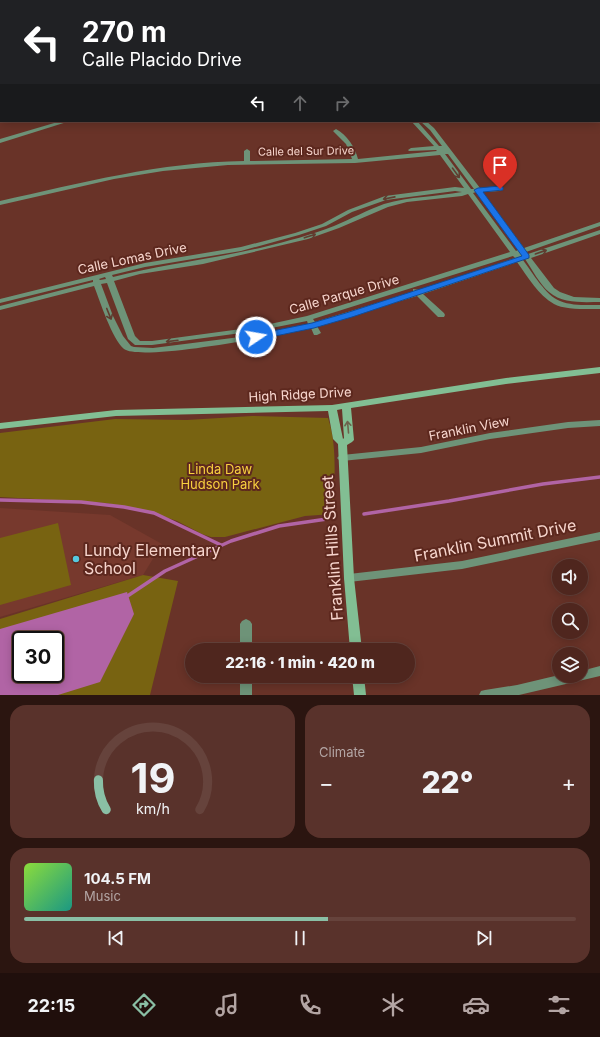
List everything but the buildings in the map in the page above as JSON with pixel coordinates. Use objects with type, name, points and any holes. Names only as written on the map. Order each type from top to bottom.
[{"type":"street","points":[[0,141],[64,122]]},
{"type":"street","points":[[415,122],[421,127],[439,150],[495,226],[521,255]]},
{"type":"street","points":[[424,122],[432,128],[503,224],[542,291],[578,307],[600,307]]},
{"type":"street","points":[[336,131],[347,140],[355,158]]},
{"type":"street","name":"Calle del Sur Drive","points":[[0,199],[162,167],[247,161],[355,158],[448,149]]},
{"type":"street","points":[[247,161],[248,151]]},
{"type":"street","name":"Calle del Sur Drive","points":[[0,203],[67,185]]},
{"type":"street","name":"Calle Lomas Drive","points":[[242,251],[324,225],[352,210],[385,198],[455,189],[469,191],[500,189]]},
{"type":"street","name":"Calle Lomas Drive","points":[[0,308],[30,297],[109,277],[306,238],[337,227],[386,206],[407,200],[462,194],[469,191]]},
{"type":"street","points":[[352,210],[362,216]]},
{"type":"street","points":[[495,226],[503,224]]},
{"type":"street","name":"Calle Parque Drive","points":[[136,346],[153,350],[256,337],[418,293],[484,270],[600,224]]},
{"type":"street","points":[[586,229],[597,233]]},
{"type":"street","name":"Calle Parque Drive","points":[[311,322],[478,265],[521,255],[597,233]]},
{"type":"street","points":[[478,265],[484,270]]},
{"type":"street","points":[[96,280],[120,339],[128,348],[136,346],[131,337],[109,277]]},
{"type":"street","points":[[410,287],[441,315]]},
{"type":"street","name":"Calle Lomas Drive","points":[[0,301],[30,297]]},
{"type":"street","points":[[560,300],[600,300]]},
{"type":"street","points":[[311,322],[317,333]]},
{"type":"street","name":"High Ridge Drive","points":[[0,426],[116,413],[332,408],[506,381],[600,370]]},
{"type":"street","name":"Franklin Hills Street","points":[[342,443],[349,440],[346,406]]},
{"type":"street","name":"Franklin Hills Street","points":[[332,408],[338,439],[342,443],[349,578],[355,643]]},
{"type":"street","name":"Franklin View","points":[[342,458],[421,450],[490,436],[568,425],[600,423]]},
{"type":"street","name":"Franklin Summit Drive","points":[[349,578],[432,570],[499,558],[572,540],[600,536]]},
{"type":"street","points":[[246,624],[246,643]]},
{"type":"street","points":[[588,674],[600,671]]},
{"type":"street","points":[[485,695],[552,682]]},
{"type":"street","points":[[246,683],[246,695]]},
{"type":"street","points":[[359,683],[360,695]]},
{"type":"shaded area","name":"Lundy Elementary School","points":[[0,508],[110,515],[162,544],[143,575],[0,617]]},
{"type":"shaded area","points":[[127,592],[134,614],[100,682],[58,695],[0,695],[0,629]]},
{"type":"green space","name":"Linda Daw Hudson Park","points":[[252,416],[328,418],[334,453],[333,514],[305,516],[225,537],[211,537],[177,521],[147,511],[106,503],[0,497],[0,433],[115,419],[187,420]]},
{"type":"green space","points":[[58,523],[71,585],[0,605],[0,538]]},
{"type":"green space","points":[[143,575],[178,581],[150,695],[0,695],[0,619]]},
{"type":"waterway","points":[[364,514],[449,501],[543,484],[600,477]]},
{"type":"waterway","points":[[0,500],[81,502],[124,507],[154,513],[221,545]]},
{"type":"waterway","points":[[126,597],[165,571],[231,541],[279,526],[327,519]]},
{"type":"place","name":"Lundy Elementary School","points":[[76,559]]},
{"type":"route","points":[[256,337],[314,325],[349,315],[526,257],[478,190],[500,189]]}]
